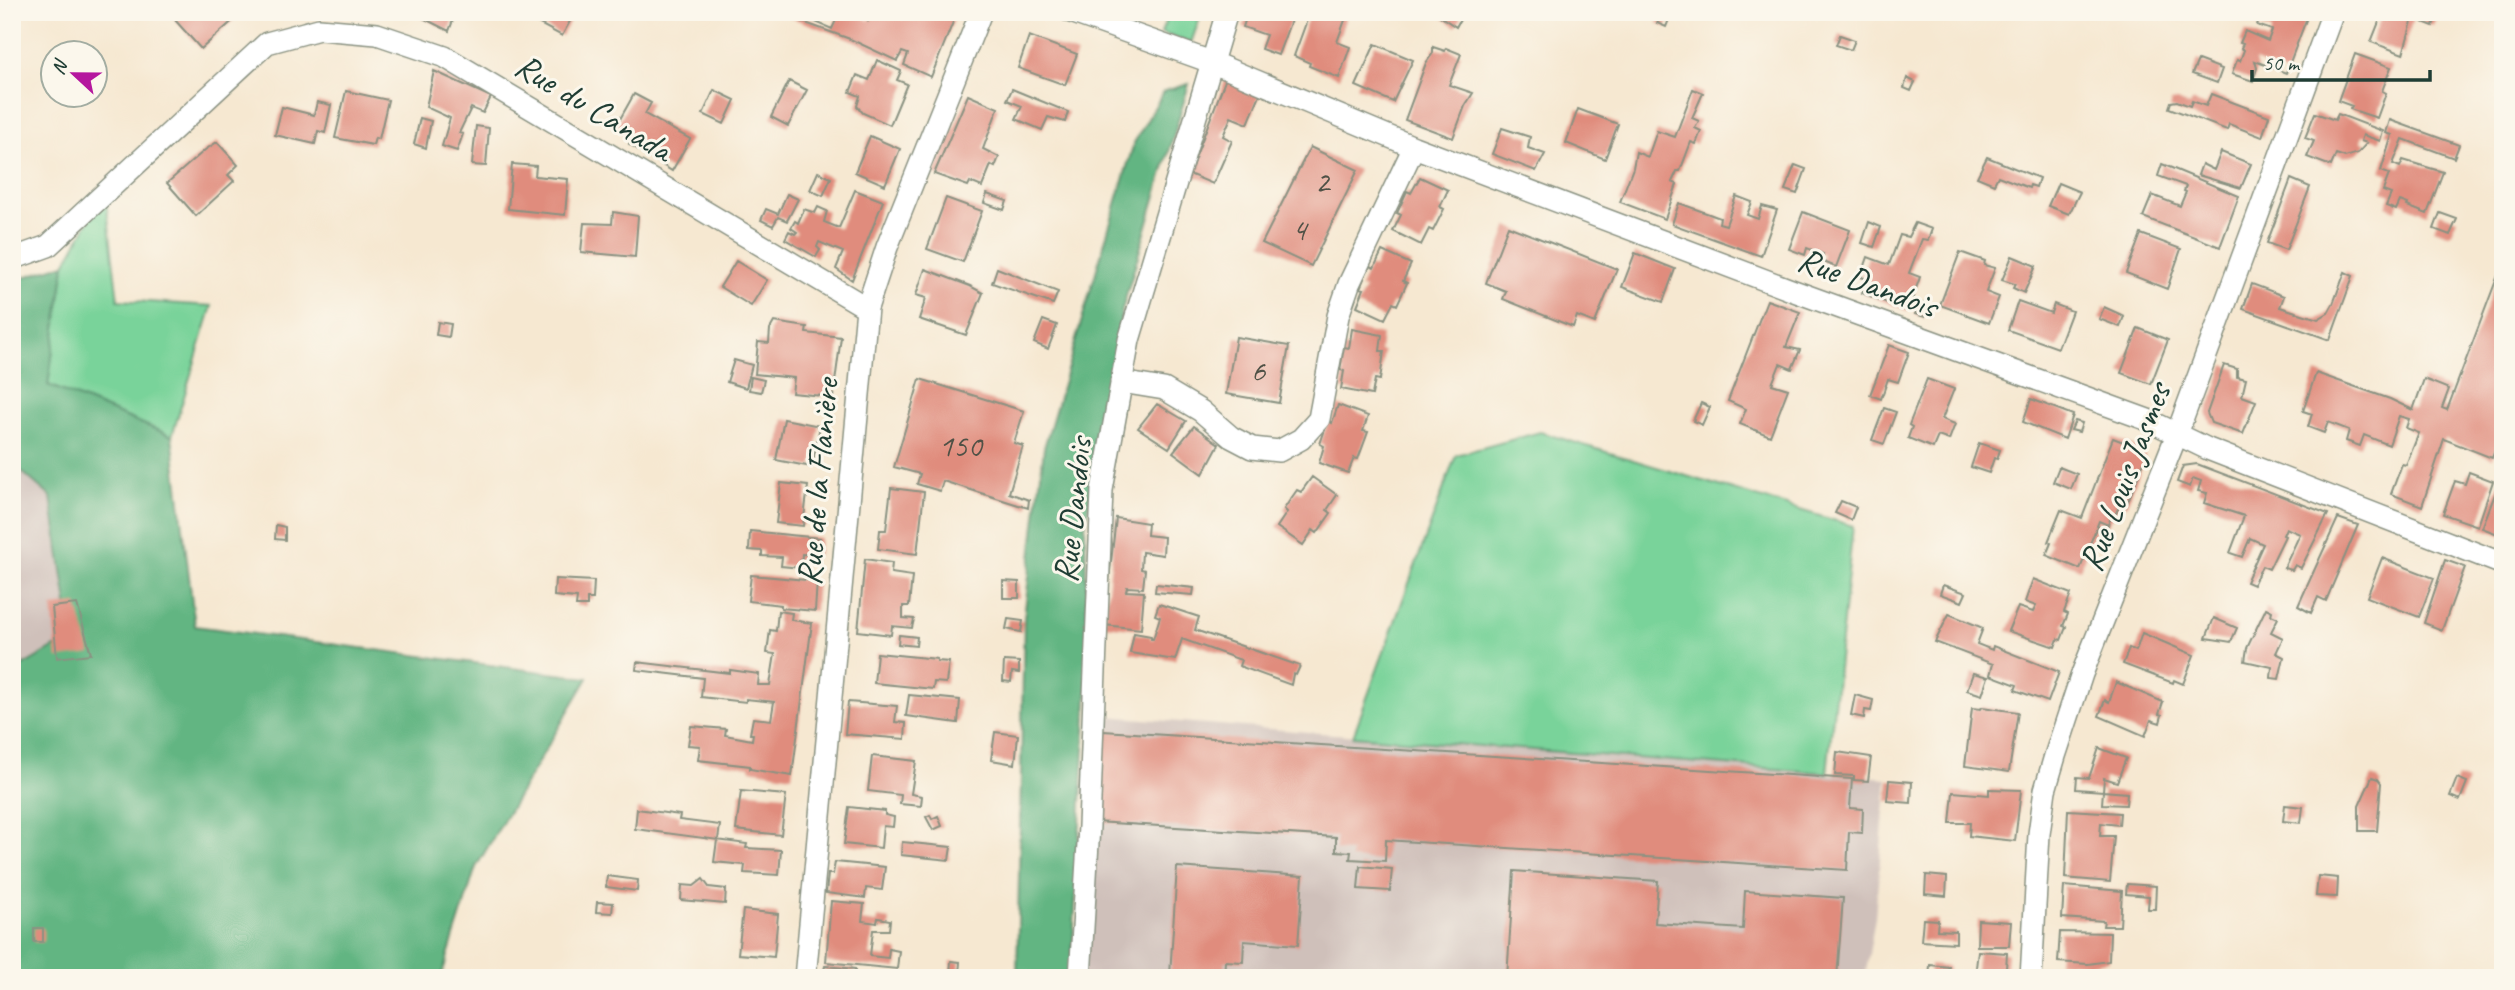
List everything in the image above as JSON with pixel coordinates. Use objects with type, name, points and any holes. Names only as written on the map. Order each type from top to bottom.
[{"type":"street","name":"Rue de la Flanière","points":[[805,978],[867,308],[887,247],[981,12]]},
{"type":"street","name":"Rue Dandois","points":[[1071,12],[1211,62],[1414,147],[2148,420],[2208,450],[2503,564]]},
{"type":"street","points":[[1211,62],[1227,12]]},
{"type":"street","name":"Rue Louis Jasmes","points":[[2031,978],[2039,834],[2045,790],[2082,674],[2177,434],[2333,12]]},
{"type":"street","name":"Rue du Canada","points":[[12,259],[48,246],[267,43],[319,29],[377,34],[445,57],[867,308]]},
{"type":"street","name":"Rue Dandois","points":[[1080,978],[1089,826],[1102,490],[1129,340],[1211,62]]},
{"type":"street","points":[[1121,382],[1164,388],[1201,411],[1231,438],[1252,448],[1279,450],[1301,439],[1318,419],[1338,316],[1349,284],[1414,147]]},
{"type":"shaded area","points":[[12,463],[51,497],[72,638],[12,672]]},
{"type":"shaded area","points":[[1093,715],[1887,778],[1875,917],[1865,978],[1079,978]]},
{"type":"green space","points":[[1169,12],[1202,12],[1191,43],[1161,33]]},
{"type":"green space","points":[[1189,84],[1122,310],[1085,527],[1088,682],[1071,978],[1017,978],[1024,618],[1044,448],[1134,143],[1164,91]]},
{"type":"green space","points":[[105,192],[118,300],[212,306],[172,436],[48,385],[65,264]]},
{"type":"green space","points":[[65,264],[48,385],[172,436],[195,626],[588,678],[476,867],[441,978],[12,978],[12,672],[72,637],[51,497],[12,463],[12,281]]},
{"type":"green space","points":[[1540,432],[1853,526],[1827,773],[1353,736],[1456,455]]},
{"type":"building","points":[[184,12],[235,12],[238,16],[201,49],[175,20]]},
{"type":"building","points":[[411,12],[456,12],[449,31]]},
{"type":"building","points":[[575,12],[562,36],[521,14]]},
{"type":"building","points":[[775,12],[792,12],[832,29],[838,16],[829,12],[850,12],[868,21],[873,12],[891,19],[893,14],[904,20],[905,17],[915,21],[917,15],[910,12],[957,12],[931,77],[904,65],[908,54],[902,52],[897,61],[850,39]]},
{"type":"building","points":[[1248,12],[1294,12],[1278,55],[1261,49],[1266,35],[1243,27]]},
{"type":"building","points":[[1310,12],[1348,12],[1337,42],[1350,47],[1339,78],[1309,66],[1310,63],[1294,56]]},
{"type":"building","points":[[1434,12],[1452,12],[1461,18],[1456,27]]},
{"type":"building","points":[[2254,12],[2309,12],[2286,73],[2255,61],[2257,68],[2253,81],[2232,74],[2244,50],[2241,48],[2243,44],[2240,43],[2245,31],[2268,41],[2272,30],[2257,25],[2259,19],[2253,16]]},
{"type":"building","points":[[2383,12],[2438,12],[2433,26],[2413,18],[2403,54],[2371,42]]},
{"type":"building","points":[[1662,14],[1670,17],[1666,27],[1657,23]]},
{"type":"building","points":[[1840,35],[1855,40],[1851,50],[1836,45]]},
{"type":"building","points":[[1029,36],[1077,54],[1065,85],[1018,68]]},
{"type":"building","points":[[1375,44],[1413,60],[1393,102],[1356,86]]},
{"type":"building","points":[[1433,47],[1445,51],[1446,48],[1461,54],[1449,85],[1473,93],[1453,138],[1405,120],[1426,63],[1433,53]]},
{"type":"building","points":[[2355,54],[2391,67],[2382,91],[2386,93],[2377,118],[2350,109],[2352,106],[2338,101]]},
{"type":"building","points":[[877,60],[901,71],[897,80],[907,84],[890,125],[863,113],[857,106],[860,96],[850,92],[857,75],[869,80]]},
{"type":"building","points":[[2198,60],[2222,69],[2217,83],[2192,74]]},
{"type":"building","points":[[434,71],[491,97],[483,113],[471,108],[459,133],[463,134],[457,151],[442,146],[450,118],[426,107]]},
{"type":"building","points":[[1226,78],[1261,92],[1248,124],[1231,117],[1223,136],[1232,141],[1213,184],[1189,174]]},
{"type":"building","points":[[1907,78],[1915,82],[1911,91],[1904,88]]},
{"type":"building","points":[[789,81],[807,90],[788,126],[771,117]]},
{"type":"building","points":[[1012,89],[1068,112],[1065,122],[1048,117],[1042,130],[1016,119],[1022,106],[1007,100]]},
{"type":"building","points":[[1693,89],[1703,93],[1692,118],[1699,121],[1695,128],[1701,131],[1696,144],[1691,142],[1680,171],[1677,171],[1672,182],[1677,184],[1665,219],[1620,202],[1636,152],[1648,157],[1657,131],[1675,137]]},
{"type":"building","points":[[714,90],[735,100],[724,124],[703,114]]},
{"type":"building","points":[[346,91],[388,100],[379,139],[375,138],[373,145],[335,138]]},
{"type":"building","points":[[634,94],[651,103],[645,114],[690,139],[672,171],[629,144],[632,138],[615,128]]},
{"type":"building","points":[[2211,94],[2269,116],[2262,137],[2229,124],[2227,130],[2169,108],[2171,102],[2177,101],[2190,106],[2192,101],[2206,106]]},
{"type":"building","points":[[968,95],[998,108],[983,149],[999,157],[995,167],[991,165],[982,187],[970,182],[968,186],[934,174]]},
{"type":"building","points":[[317,102],[331,105],[325,133],[318,131],[315,144],[275,135],[282,107],[314,115]]},
{"type":"building","points":[[1578,109],[1618,124],[1605,159],[1566,143]]},
{"type":"building","points":[[2315,113],[2335,120],[2338,114],[2383,131],[2380,141],[2363,135],[2361,141],[2367,143],[2358,153],[2345,157],[2336,154],[2331,166],[2307,157],[2314,141],[2305,138]]},
{"type":"building","points":[[420,118],[431,121],[426,148],[414,144]]},
{"type":"building","points":[[2390,120],[2459,145],[2454,158],[2403,139],[2393,164],[2400,167],[2403,160],[2443,172],[2427,214],[2400,201],[2396,210],[2386,206],[2391,194],[2383,191],[2389,174],[2381,171],[2392,135],[2386,133]]},
{"type":"building","points":[[476,126],[489,128],[486,166],[472,165]]},
{"type":"building","points":[[1502,128],[1530,137],[1528,148],[1545,154],[1536,171],[1492,154]]},
{"type":"building","points":[[870,136],[900,149],[885,185],[855,172]]},
{"type":"building","points":[[217,142],[238,165],[228,175],[234,181],[196,216],[167,183]]},
{"type":"building","points":[[1310,147],[1358,170],[1311,266],[1262,243]]},
{"type":"building","points":[[2221,152],[2251,164],[2241,188],[2198,175],[2202,164],[2214,170]]},
{"type":"building","points":[[1987,157],[2039,178],[2036,187],[2030,185],[2029,188],[1998,176],[1994,184],[1977,177]]},
{"type":"building","points":[[512,164],[536,166],[535,176],[568,179],[565,215],[508,209]]},
{"type":"building","points":[[2162,164],[2239,196],[2220,247],[2143,217],[2152,195],[2180,206],[2186,192],[2186,186],[2158,176]]},
{"type":"building","points":[[1795,165],[1806,169],[1797,194],[1785,190]]},
{"type":"building","points":[[818,172],[831,178],[823,196],[810,190]]},
{"type":"building","points":[[1420,177],[1448,190],[1440,207],[1444,209],[1433,231],[1429,229],[1421,245],[1393,231],[1401,215],[1397,213],[1407,191],[1411,193]]},
{"type":"building","points":[[2291,179],[2310,187],[2286,250],[2267,243]]},
{"type":"building","points":[[2058,183],[2080,192],[2069,214],[2048,206]]},
{"type":"building","points":[[855,190],[883,201],[852,280],[836,269],[843,252],[819,242],[817,247],[820,250],[816,257],[785,239],[789,231],[795,234],[797,232],[791,228],[795,221],[798,223],[804,209],[815,213],[818,207],[827,211],[824,222],[839,228]]},
{"type":"building","points":[[787,194],[798,199],[787,221],[778,217],[773,226],[761,220],[766,209],[778,214]]},
{"type":"building","points":[[987,194],[1007,201],[1004,210],[984,203]]},
{"type":"building","points":[[1736,196],[1752,202],[1747,215],[1758,219],[1762,206],[1777,210],[1761,256],[1672,224],[1679,203],[1720,218],[1719,223],[1726,225]]},
{"type":"building","points":[[946,198],[982,211],[963,262],[927,249]]},
{"type":"building","points":[[613,212],[638,216],[635,257],[581,252],[584,223],[612,224]]},
{"type":"building","points":[[1803,212],[1850,230],[1836,267],[1821,261],[1823,254],[1807,248],[1805,255],[1789,249]]},
{"type":"building","points":[[2440,213],[2457,219],[2450,235],[2434,229]]},
{"type":"building","points":[[1869,222],[1881,227],[1874,247],[1862,243]]},
{"type":"building","points":[[1915,223],[1932,229],[1928,240],[1922,239],[1909,273],[1920,277],[1908,311],[1862,293],[1867,279],[1861,277],[1868,257],[1889,265],[1900,235],[1908,237]]},
{"type":"building","points":[[1508,226],[1617,269],[1595,323],[1577,316],[1573,327],[1503,299],[1506,291],[1486,283]]},
{"type":"building","points":[[2141,234],[2181,249],[2167,289],[2126,273]]},
{"type":"building","points":[[1382,251],[1411,264],[1403,281],[1407,283],[1397,305],[1393,303],[1385,319],[1357,306],[1364,289],[1360,288],[1365,276],[1370,266],[1374,268]]},
{"type":"building","points":[[1960,252],[1985,261],[1984,265],[1995,268],[1986,292],[1999,297],[1989,323],[1940,305]]},
{"type":"building","points":[[1635,253],[1675,269],[1663,302],[1622,287]]},
{"type":"building","points":[[2012,256],[2036,266],[2024,293],[2013,288],[2015,284],[2002,280]]},
{"type":"building","points":[[736,261],[767,280],[751,306],[720,287]]},
{"type":"building","points":[[2503,262],[2503,429],[2492,458],[2444,439],[2422,506],[2391,494],[2402,464],[2406,465],[2419,433],[2406,428],[2409,419],[2399,416],[2389,445],[2364,435],[2360,446],[2346,441],[2349,430],[2328,422],[2324,433],[2308,427],[2312,414],[2303,411],[2316,373],[2413,410],[2424,379],[2449,389],[2442,408],[2447,410]]},
{"type":"building","points":[[997,268],[1058,292],[1053,304],[992,283]]},
{"type":"building","points":[[925,269],[983,293],[966,335],[919,319],[926,298],[916,295]]},
{"type":"building","points":[[2345,272],[2353,276],[2330,340],[2243,309],[2252,284],[2284,296],[2280,307],[2318,319],[2328,313]]},
{"type":"building","points":[[1767,300],[1800,312],[1786,347],[1800,350],[1792,369],[1780,364],[1772,384],[1788,389],[1770,436],[1740,424],[1746,409],[1728,401]]},
{"type":"building","points":[[2018,301],[2051,313],[2054,304],[2072,311],[2058,348],[2008,330]]},
{"type":"building","points":[[1919,302],[1929,306],[1925,317],[1915,314]]},
{"type":"building","points":[[2104,307],[2124,316],[2120,327],[2099,319]]},
{"type":"building","points":[[1043,320],[1057,325],[1048,349],[1034,343]]},
{"type":"building","points":[[438,322],[451,324],[449,337],[436,335]]},
{"type":"building","points":[[774,322],[807,327],[806,333],[841,337],[833,397],[792,393],[794,378],[755,374],[758,342],[769,343],[770,329]]},
{"type":"building","points":[[2138,328],[2168,340],[2151,384],[2121,373]]},
{"type":"building","points":[[1352,329],[1382,335],[1380,351],[1384,351],[1380,380],[1375,379],[1372,395],[1341,389],[1344,371],[1340,370],[1344,347],[1349,348]]},
{"type":"building","points":[[1236,337],[1289,346],[1279,403],[1226,394]]},
{"type":"building","points":[[1889,345],[1909,352],[1898,382],[1888,379],[1881,399],[1870,395]]},
{"type":"building","points":[[734,360],[752,365],[746,388],[727,382]]},
{"type":"building","points":[[2224,365],[2237,369],[2237,377],[2246,379],[2242,396],[2256,401],[2243,434],[2211,423],[2207,413]]},
{"type":"building","points":[[751,377],[764,380],[761,392],[749,390]]},
{"type":"building","points":[[920,379],[1024,411],[1014,443],[1023,446],[1009,493],[1029,500],[1028,508],[943,481],[940,491],[917,484],[920,474],[894,467]]},
{"type":"building","points":[[1927,379],[1954,389],[1942,419],[1955,424],[1949,440],[1938,436],[1933,448],[1908,438],[1912,427],[1909,425]]},
{"type":"building","points":[[2031,399],[2073,415],[2065,439],[2023,422]]},
{"type":"building","points":[[1701,403],[1710,407],[1702,425],[1693,421]]},
{"type":"building","points":[[1157,404],[1186,421],[1169,448],[1138,428]]},
{"type":"building","points":[[1338,405],[1368,416],[1363,431],[1368,432],[1358,459],[1354,458],[1348,473],[1319,463],[1324,446],[1320,444],[1328,421],[1332,423]]},
{"type":"building","points":[[1884,408],[1896,412],[1884,444],[1872,440]]},
{"type":"building","points":[[784,419],[820,426],[812,467],[776,460]]},
{"type":"building","points":[[2075,421],[2082,423],[2079,432],[2071,430]]},
{"type":"building","points":[[1194,426],[1219,444],[1203,474],[1173,452]]},
{"type":"building","points":[[2113,438],[2144,450],[2145,459],[2126,506],[2120,504],[2108,525],[2099,521],[2080,569],[2046,555],[2051,543],[2048,542],[2061,510],[2082,518]]},
{"type":"building","points":[[1979,443],[2000,450],[1989,473],[1971,467]]},
{"type":"building","points":[[2197,464],[2328,514],[2301,568],[2295,565],[2292,570],[2284,568],[2300,534],[2286,528],[2283,535],[2285,536],[2269,569],[2262,566],[2253,585],[2246,582],[2263,544],[2250,538],[2242,557],[2230,553],[2244,516],[2204,503],[2207,493],[2198,491],[2201,481],[2193,478],[2190,487],[2177,482],[2183,466]]},
{"type":"building","points":[[2059,467],[2077,474],[2071,489],[2053,482]]},
{"type":"building","points":[[2469,472],[2493,481],[2478,526],[2443,514],[2455,481],[2465,484]]},
{"type":"building","points":[[2503,476],[2503,536],[2482,528]]},
{"type":"building","points":[[1312,477],[1337,495],[1327,510],[1331,513],[1317,533],[1313,530],[1303,545],[1277,527],[1287,512],[1284,509],[1297,490],[1301,492]]},
{"type":"building","points":[[781,483],[808,486],[803,526],[776,523]]},
{"type":"building","points":[[891,488],[924,492],[917,554],[878,549],[880,530],[886,530]]},
{"type":"building","points":[[1841,501],[1856,507],[1851,520],[1835,513]]},
{"type":"building","points":[[1116,518],[1148,523],[1147,535],[1164,537],[1163,555],[1142,552],[1141,569],[1145,570],[1143,588],[1127,587],[1126,591],[1144,592],[1141,629],[1104,625]]},
{"type":"building","points":[[2338,518],[2358,525],[2326,601],[2318,597],[2311,613],[2298,606]]},
{"type":"building","points":[[276,525],[285,527],[285,540],[275,539]]},
{"type":"building","points":[[750,531],[820,538],[818,555],[802,554],[801,568],[781,566],[782,557],[762,556],[762,551],[749,550]]},
{"type":"building","points":[[2382,558],[2434,578],[2419,617],[2367,597]]},
{"type":"building","points":[[865,559],[892,563],[891,573],[912,576],[909,606],[903,606],[903,618],[914,619],[912,628],[892,626],[891,635],[858,631]]},
{"type":"building","points":[[2445,560],[2465,567],[2442,630],[2424,623]]},
{"type":"building","points":[[751,575],[817,581],[815,611],[748,601]]},
{"type":"building","points":[[555,579],[594,581],[593,599],[587,599],[587,606],[576,606],[577,598],[554,596]]},
{"type":"building","points":[[2033,579],[2071,594],[2064,612],[2068,614],[2063,626],[2066,627],[2055,647],[2008,631],[2018,607],[2033,612],[2036,606],[2025,602]]},
{"type":"building","points":[[1003,581],[1019,582],[1019,598],[1003,598]]},
{"type":"building","points":[[1156,584],[1194,588],[1193,595],[1155,592]]},
{"type":"building","points":[[1943,585],[1966,593],[1962,602],[1940,594]]},
{"type":"building","points":[[77,604],[91,654],[57,658],[52,607]]},
{"type":"building","points":[[1159,604],[1199,617],[1195,630],[1300,666],[1296,675],[1293,674],[1291,685],[1239,666],[1241,660],[1182,639],[1175,660],[1130,653],[1134,633],[1151,636],[1153,639],[1160,617],[1155,615]]},
{"type":"building","points":[[2266,608],[2272,611],[2271,615],[2278,618],[2271,632],[2283,638],[2276,653],[2284,657],[2279,679],[2271,678],[2272,667],[2245,661],[2247,648]]},
{"type":"building","points":[[778,611],[792,613],[791,620],[812,623],[792,776],[750,769],[750,766],[698,760],[700,746],[688,745],[691,726],[726,729],[725,735],[752,740],[753,734],[750,734],[753,718],[771,720],[774,702],[701,697],[703,678],[636,670],[637,662],[759,674],[758,685],[770,685],[775,654],[767,653],[770,630],[776,631]]},
{"type":"building","points":[[1949,614],[1983,628],[1977,644],[1992,650],[1993,646],[2059,672],[2048,702],[2015,690],[2017,685],[1990,675],[1993,664],[1935,642]]},
{"type":"building","points":[[2214,618],[2237,628],[2231,642],[2206,638]]},
{"type":"building","points":[[1008,619],[1023,621],[1021,632],[1006,629]]},
{"type":"building","points":[[2142,633],[2194,655],[2183,684],[2174,680],[2173,683],[2123,664],[2129,648],[2136,651]]},
{"type":"building","points":[[899,635],[917,637],[916,646],[898,644]]},
{"type":"building","points":[[877,653],[949,662],[946,683],[934,682],[933,689],[874,683]]},
{"type":"building","points":[[1004,661],[1019,662],[1019,673],[1012,672],[1011,682],[1003,681]]},
{"type":"building","points":[[1973,673],[1988,677],[1982,695],[1967,690]]},
{"type":"building","points":[[2116,682],[2163,702],[2159,714],[2162,715],[2160,723],[2151,720],[2145,736],[2099,716],[2105,700],[2109,702]]},
{"type":"building","points":[[909,695],[960,700],[958,723],[906,716]]},
{"type":"building","points":[[1855,695],[1873,700],[1871,711],[1865,710],[1864,718],[1851,715]]},
{"type":"building","points":[[848,702],[897,706],[895,722],[906,723],[905,739],[845,734]]},
{"type":"building","points":[[1972,708],[2018,712],[2009,772],[1965,766]]},
{"type":"building","points":[[1103,731],[1852,779],[1850,808],[1863,809],[1862,833],[1849,832],[1847,870],[1386,840],[1385,861],[1350,859],[1351,852],[1336,851],[1336,837],[1096,822]]},
{"type":"building","points":[[995,732],[1018,735],[1015,764],[991,760]]},
{"type":"building","points":[[2099,748],[2126,758],[2117,782],[2104,778],[2103,791],[2076,789],[2077,777],[2089,778]]},
{"type":"building","points":[[1837,752],[1871,757],[1868,781],[1854,780],[1854,776],[1835,775]]},
{"type":"building","points":[[872,756],[916,761],[911,794],[922,796],[921,806],[900,804],[901,795],[868,791]]},
{"type":"building","points":[[2372,777],[2381,783],[2377,831],[2359,831],[2359,806]]},
{"type":"building","points":[[2457,778],[2467,782],[2460,800],[2450,796]]},
{"type":"building","points":[[1889,780],[1912,782],[1911,803],[1887,801]]},
{"type":"building","points":[[1989,789],[2021,790],[2015,841],[1969,836],[1970,823],[1950,823],[1953,792],[1989,795]]},
{"type":"building","points":[[741,791],[786,795],[781,835],[736,830]]},
{"type":"building","points":[[2103,791],[2127,793],[2126,805],[2102,804]]},
{"type":"building","points":[[2285,805],[2303,807],[2301,823],[2283,821]]},
{"type":"building","points":[[849,807],[885,811],[885,815],[894,817],[893,827],[883,826],[881,848],[844,844]]},
{"type":"building","points":[[637,809],[680,815],[679,820],[720,825],[718,840],[635,829]]},
{"type":"building","points":[[2068,810],[2120,813],[2119,825],[2101,823],[2100,836],[2114,836],[2110,882],[2065,878]]},
{"type":"building","points":[[930,815],[932,819],[938,816],[942,826],[933,830],[926,817]]},
{"type":"building","points":[[717,840],[747,844],[746,848],[781,850],[779,875],[744,873],[745,865],[714,862]]},
{"type":"building","points":[[902,842],[951,847],[949,860],[901,855]]},
{"type":"building","points":[[835,862],[885,867],[882,890],[866,888],[865,898],[826,893],[828,874],[833,874]]},
{"type":"building","points":[[1360,866],[1392,869],[1390,891],[1358,889]]},
{"type":"building","points":[[1177,867],[1303,876],[1298,945],[1244,941],[1243,962],[1225,961],[1224,978],[1170,975]]},
{"type":"building","points":[[1514,871],[1658,881],[1655,923],[1743,929],[1745,891],[1843,898],[1837,978],[1507,978]]},
{"type":"building","points":[[1926,875],[1947,877],[1946,896],[1925,894]]},
{"type":"building","points":[[607,876],[638,880],[637,891],[606,887]]},
{"type":"building","points":[[2318,876],[2338,878],[2337,897],[2316,896]]},
{"type":"building","points":[[703,879],[709,887],[726,889],[725,904],[681,900],[682,885],[694,886]]},
{"type":"building","points":[[2127,884],[2156,886],[2155,909],[2148,909],[2149,896],[2126,894]]},
{"type":"building","points":[[2064,886],[2122,891],[2120,926],[2103,926],[2104,921],[2062,918]]},
{"type":"building","points":[[831,901],[864,904],[862,921],[877,923],[878,918],[890,920],[889,930],[873,930],[870,956],[888,958],[889,949],[899,951],[897,969],[826,962]]},
{"type":"building","points":[[597,902],[613,903],[612,913],[596,912]]},
{"type":"building","points":[[743,910],[778,914],[774,957],[738,954]]},
{"type":"building","points":[[1923,919],[1938,920],[1937,930],[1956,931],[1956,943],[1921,941]]},
{"type":"building","points":[[1978,920],[2011,922],[2009,946],[1977,946]]},
{"type":"building","points":[[34,928],[43,928],[43,942],[34,942]]},
{"type":"building","points":[[2060,932],[2110,933],[2109,961],[2088,964],[2058,962]]},
{"type":"building","points":[[1978,951],[2007,953],[2006,969],[2013,969],[2011,978],[1953,978],[1953,974],[1975,976]]},
{"type":"building","points":[[951,961],[960,962],[959,975],[950,974]]},
{"type":"building","points":[[1930,965],[1949,967],[1947,978],[1929,978]]},
{"type":"building","points":[[825,966],[855,969],[855,978],[822,978]]}]
